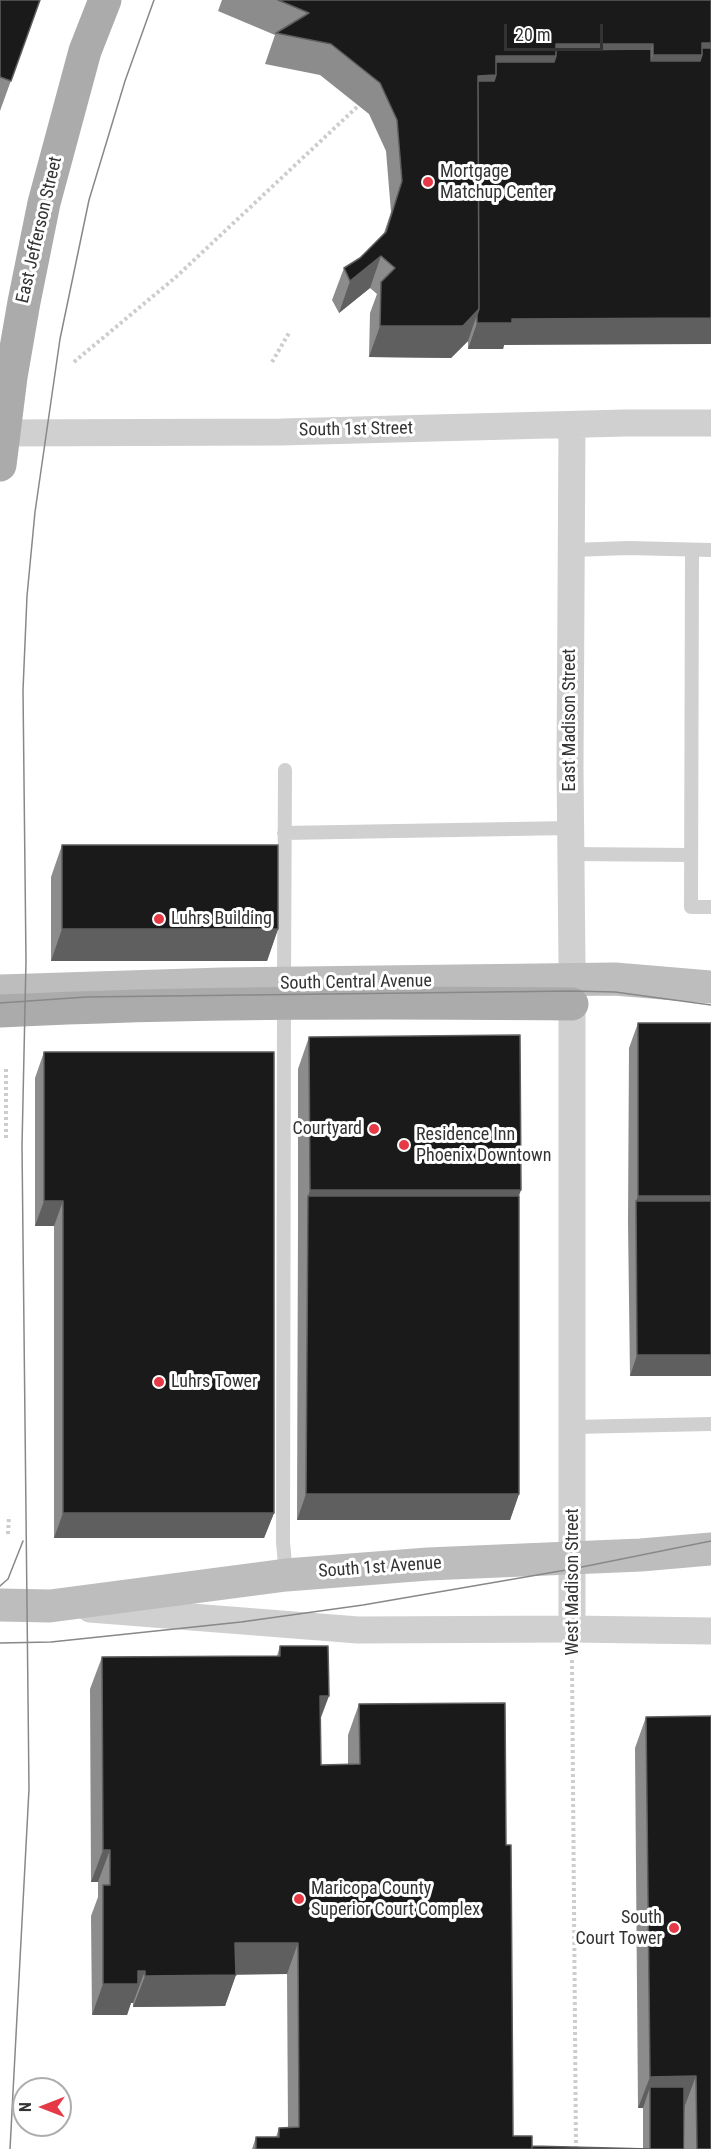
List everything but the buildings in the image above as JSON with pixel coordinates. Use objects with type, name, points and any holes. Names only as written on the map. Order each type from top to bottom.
[{"type":"main road","name":"East Jefferson Street","points":[[0,465],[2,433],[11,377],[44,203],[85,51],[105,0]]},
{"type":"main road","points":[[0,1011],[284,994],[572,1000],[615,979],[711,987]]},
{"type":"main road","name":"South Central Avenue","points":[[0,991],[284,994]]},
{"type":"main road","name":"South 1st Avenue","points":[[0,1605],[50,1606],[286,1575],[428,1564],[573,1559],[711,1549]]},
{"type":"street","name":"South 1st Street","points":[[2,433],[281,432],[711,423]]},
{"type":"street","name":"East Madison Street","points":[[572,425],[570,828],[572,1000]]},
{"type":"street","name":"West Madison Street","points":[[572,1000],[572,1629]]},
{"type":"street","name":"South 1st Avenue","points":[[50,1606],[358,1630],[711,1631]]},
{"type":"lane","points":[[572,550],[628,548],[711,550]]},
{"type":"lane","points":[[692,550],[691,908],[711,907]]},
{"type":"lane","points":[[285,770],[284,1542],[286,1575]]},
{"type":"lane","points":[[284,833],[570,828]]},
{"type":"lane","points":[[570,854],[691,855]]},
{"type":"lane","points":[[573,1427],[711,1424]]},
{"type":"path","points":[[74,362],[176,277],[358,106]]},
{"type":"path","points":[[272,362],[290,333]]},
{"type":"path","points":[[6,1068],[6,1141]]},
{"type":"path","points":[[8,1534],[9,1516]]},
{"type":"path","name":"West Madison Street","points":[[572,1629],[576,2149]]},
{"type":"tram line","points":[[10,2149],[29,1789],[22,1146],[26,961],[23,690],[27,596],[35,512],[60,339],[89,200],[125,81],[154,0]]},
{"type":"tram line","points":[[0,1003],[86,997],[572,991],[615,992],[711,1005]]},
{"type":"tram line","points":[[0,1586],[8,1579],[23,1541]]},
{"type":"tram line","points":[[0,1643],[51,1642],[241,1622],[363,1605],[572,1569],[711,1541]]},
{"type":"place","name":"Mortgage Matchup Center","points":[[428,182]]},
{"type":"place","name":"Luhrs Building","points":[[159,919]]},
{"type":"place","name":"Courtyard","points":[[374,1129]]},
{"type":"place","name":"Residence Inn Phoenix Downtown","points":[[404,1145]]},
{"type":"place","name":"Luhrs Tower","points":[[159,1382]]},
{"type":"place","name":"Maricopa County Superior Court Complex","points":[[299,1899]]},
{"type":"place","name":"South Court Tower","points":[[674,1928]]}]
